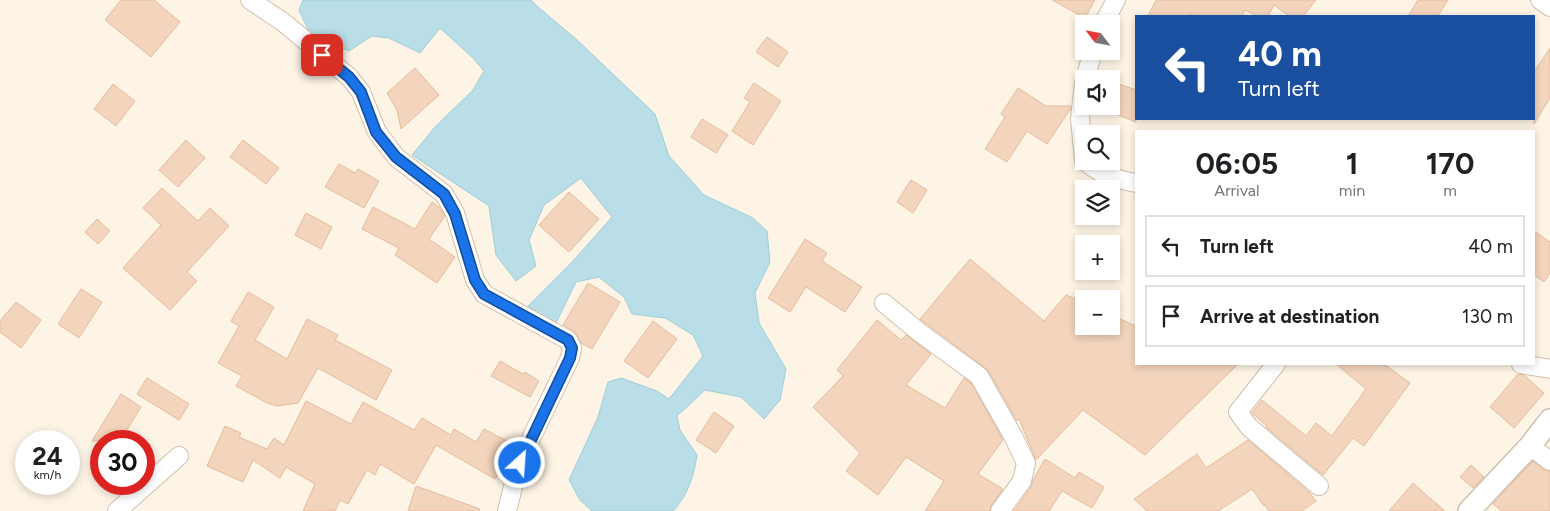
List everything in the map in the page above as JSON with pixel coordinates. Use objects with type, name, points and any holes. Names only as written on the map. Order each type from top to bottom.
[{"type":"street","points":[[250,0],[283,22],[349,77],[361,92],[376,132],[396,157],[444,194],[455,214],[475,280],[484,294],[568,340],[572,348],[570,358],[520,463],[507,511]]},
{"type":"street","points":[[1108,15],[1116,0]]},
{"type":"street","points":[[1540,0],[1550,7]]},
{"type":"street","points":[[1097,170],[1110,176],[1135,183]]},
{"type":"street","points":[[884,303],[919,332],[979,376],[1013,436],[1026,463],[1022,481],[1000,511]]},
{"type":"street","points":[[1275,365],[1238,412],[1249,427],[1319,486]]},
{"type":"street","points":[[1527,365],[1550,369]]},
{"type":"street","points":[[1470,511],[1530,446],[1550,420]]},
{"type":"street","points":[[1530,446],[1550,461]]},
{"type":"street","points":[[117,511],[179,456]]},
{"type":"water","points":[[303,0],[531,0],[576,39],[655,114],[669,156],[704,195],[753,218],[767,231],[770,262],[755,293],[759,323],[786,369],[780,400],[764,419],[741,397],[705,390],[677,416],[680,430],[697,455],[690,485],[683,499],[673,511],[592,511],[580,500],[569,480],[598,417],[608,382],[621,378],[657,391],[669,399],[703,356],[693,335],[665,318],[632,314],[624,297],[599,277],[576,282],[555,325],[528,306],[573,261],[612,217],[581,178],[544,205],[529,240],[536,266],[516,281],[496,255],[489,206],[412,155],[435,127],[473,90],[484,71],[473,58],[440,28],[420,53],[389,38],[372,36],[349,51],[310,34],[299,10]]},
{"type":"building","points":[[121,0],[154,0],[180,22],[151,57],[105,20]]},
{"type":"building","points":[[1052,0],[1095,0],[1087,15],[1080,15]]},
{"type":"building","points":[[1156,0],[1316,0],[1304,15],[1288,15],[1274,5],[1269,15],[1255,15],[1245,10],[1242,15],[1148,15]]},
{"type":"building","points":[[1418,0],[1448,0],[1439,15],[1409,15]]},
{"type":"building","points":[[767,37],[788,52],[778,67],[756,52]]},
{"type":"building","points":[[1550,48],[1550,98],[1534,124],[1535,120],[1535,70]]},
{"type":"building","points":[[415,68],[439,95],[401,129],[397,110],[387,93]]},
{"type":"building","points":[[754,83],[781,101],[753,145],[732,131],[750,102],[744,98]]},
{"type":"building","points":[[113,84],[135,101],[116,126],[94,109]]},
{"type":"building","points":[[1120,84],[1135,90],[1136,122],[1118,115],[1120,115]]},
{"type":"building","points":[[1018,88],[1046,106],[1071,106],[1071,108],[1047,144],[1027,131],[1007,162],[985,149],[1005,117],[1001,114]]},
{"type":"building","points":[[702,119],[728,135],[716,153],[691,137]]},
{"type":"building","points":[[186,140],[205,158],[178,187],[159,170]]},
{"type":"building","points":[[243,140],[279,168],[266,184],[230,157]]},
{"type":"building","points":[[339,164],[355,173],[358,169],[379,181],[364,208],[325,187]]},
{"type":"building","points":[[911,180],[927,190],[913,213],[897,202]]},
{"type":"building","points":[[162,188],[198,221],[210,208],[229,226],[187,272],[197,281],[170,310],[123,268],[161,225],[143,208]]},
{"type":"building","points":[[569,192],[599,219],[569,252],[539,225]]},
{"type":"building","points":[[432,202],[439,207],[445,216],[429,239],[455,257],[437,283],[395,255],[399,248],[362,229],[373,207],[415,229]]},
{"type":"building","points":[[306,213],[332,227],[321,249],[295,235]]},
{"type":"building","points":[[97,219],[110,231],[98,244],[85,232]]},
{"type":"building","points":[[1535,232],[1550,242],[1550,273],[1544,282],[1535,276]]},
{"type":"building","points":[[805,239],[827,253],[822,261],[862,287],[845,312],[806,287],[790,312],[768,298]]},
{"type":"building","points":[[970,259],[1044,321],[1066,295],[1075,299],[1075,335],[1120,335],[1120,319],[1135,326],[1135,365],[1237,365],[1145,455],[1083,410],[1036,460],[1019,419],[1017,421],[988,370],[920,319]]},
{"type":"building","points":[[588,283],[620,302],[592,349],[581,343],[574,331],[563,325]]},
{"type":"building","points":[[81,289],[102,302],[79,338],[58,324]]},
{"type":"building","points":[[248,292],[274,307],[255,340],[287,359],[307,319],[338,335],[335,340],[392,370],[376,400],[318,368],[298,403],[277,406],[267,403],[236,386],[242,376],[218,363],[239,326],[231,321]]},
{"type":"building","points":[[16,302],[41,320],[21,348],[0,332],[0,321]]},
{"type":"building","points":[[877,320],[901,340],[906,335],[931,354],[906,385],[945,408],[964,378],[971,383],[1003,440],[978,474],[1003,489],[991,505],[990,511],[925,511],[944,481],[906,457],[878,495],[846,471],[860,453],[813,407],[843,376],[837,370]]},
{"type":"building","points":[[653,321],[677,339],[648,378],[624,361]]},
{"type":"building","points":[[500,361],[523,374],[525,372],[539,381],[530,397],[491,376]]},
{"type":"building","points":[[1337,365],[1385,365],[1410,383],[1364,446],[1353,438],[1323,475],[1252,413],[1262,400],[1306,436],[1316,423],[1332,436],[1366,389]]},
{"type":"building","points":[[1518,374],[1524,375],[1544,393],[1514,428],[1490,407]]},
{"type":"building","points":[[147,378],[189,404],[179,420],[137,394]]},
{"type":"building","points":[[121,394],[141,407],[127,430],[99,430]]},
{"type":"building","points":[[306,401],[351,424],[363,402],[414,430],[422,418],[451,435],[454,429],[476,442],[484,429],[515,445],[495,479],[436,445],[414,484],[380,464],[375,475],[367,470],[348,504],[340,500],[335,511],[303,511],[315,484],[286,467],[280,478],[253,460],[243,482],[207,466],[225,426],[241,433],[239,437],[267,449],[274,438],[284,445]]},
{"type":"building","points":[[714,412],[734,426],[716,453],[696,440]]},
{"type":"building","points":[[1248,440],[1309,492],[1316,501],[1302,511],[1269,511],[1252,489],[1218,511],[1147,511],[1134,499],[1197,454],[1206,468]]},
{"type":"building","points":[[1045,459],[1075,478],[1079,472],[1104,487],[1092,508],[1062,491],[1049,511],[1014,511],[1031,487]]},
{"type":"building","points":[[1533,461],[1544,470],[1550,471],[1550,511],[1502,511],[1493,504]]},
{"type":"building","points":[[1471,465],[1484,477],[1473,488],[1460,477]]},
{"type":"building","points":[[1413,483],[1423,492],[1445,511],[1389,511]]},
{"type":"building","points":[[416,486],[480,509],[479,511],[408,511]]},
{"type":"route","points":[[322,55],[349,77],[361,92],[376,132],[396,157],[444,194],[455,214],[475,280],[484,294],[568,340],[572,348],[570,358],[520,463]]}]
